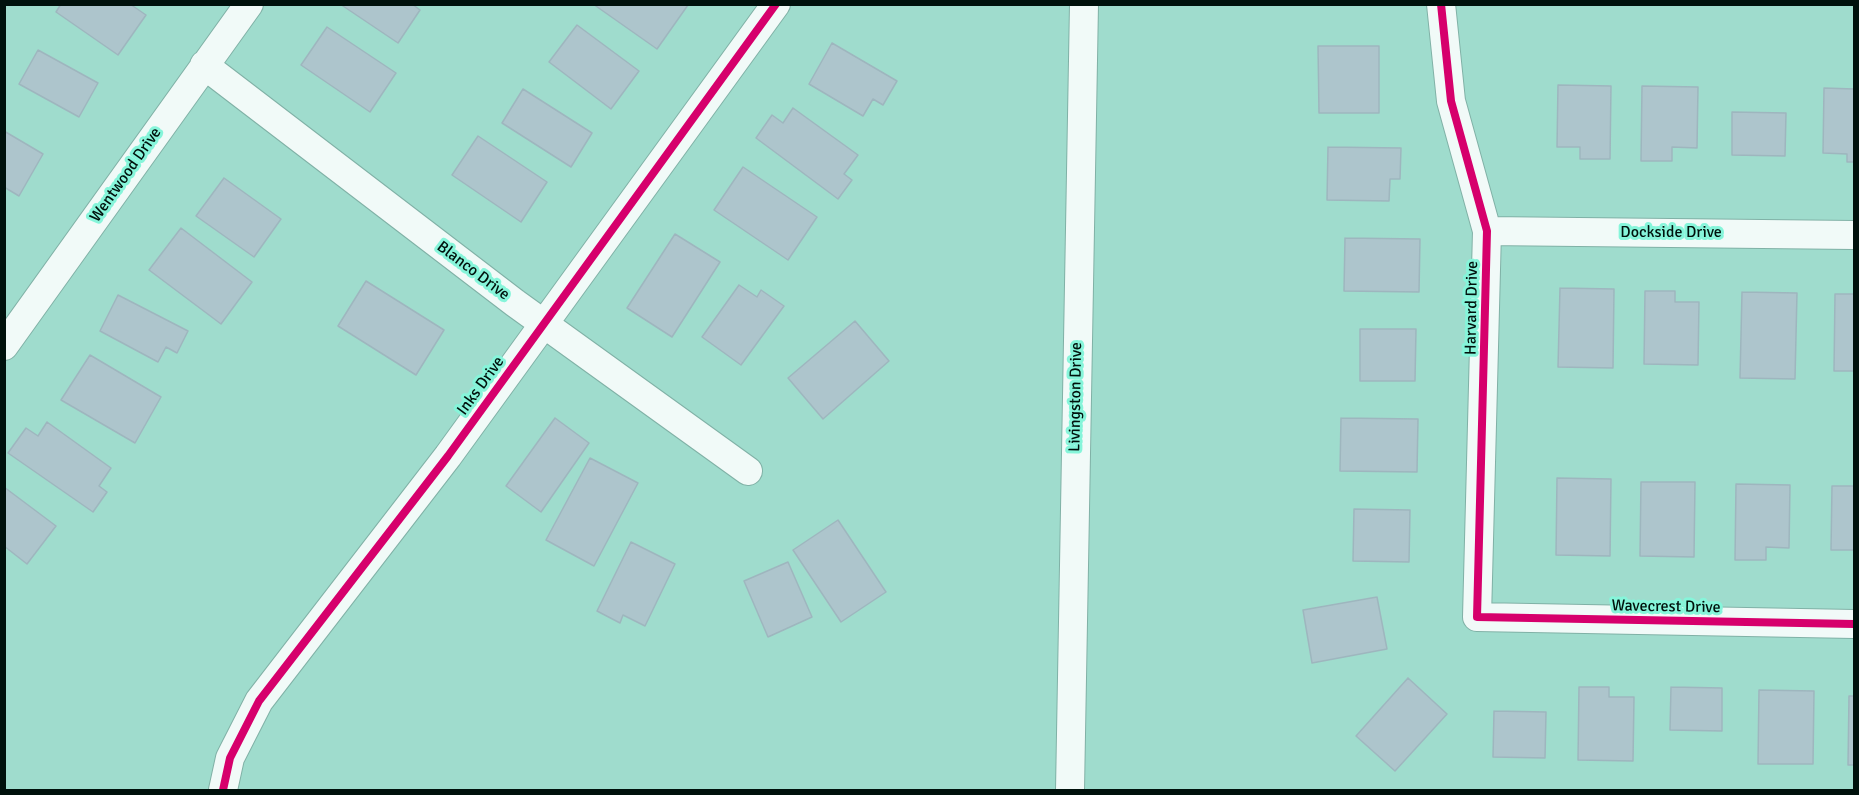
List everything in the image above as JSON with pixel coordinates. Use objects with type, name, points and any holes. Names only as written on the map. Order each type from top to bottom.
[{"type":"street","name":"Wentwood Drive","points":[[4,346],[249,4]]},
{"type":"street","name":"Inks Drive","points":[[223,790],[230,758],[259,701],[448,456],[776,4]]},
{"type":"street","name":"Livingston Drive","points":[[1070,790],[1084,4]]},
{"type":"street","name":"Harvard Drive","points":[[1441,4],[1451,101],[1487,231],[1477,617]]},
{"type":"street","name":"Blanco Drive","points":[[204,65],[544,323],[748,471]]},
{"type":"street","name":"Dockside Drive","points":[[1487,231],[1854,234]]},
{"type":"street","name":"Wavecrest Drive","points":[[1477,617],[1854,624]]},
{"type":"building","points":[[61,4],[130,4],[146,15],[118,55],[56,12]]},
{"type":"building","points":[[340,4],[412,4],[420,10],[398,43]]},
{"type":"building","points":[[593,4],[687,4],[688,5],[657,49]]},
{"type":"building","points":[[577,25],[639,71],[611,109],[549,62]]},
{"type":"building","points":[[327,27],[396,73],[370,112],[301,65]]},
{"type":"building","points":[[832,43],[897,81],[883,105],[873,99],[863,116],[809,84]]},
{"type":"building","points":[[1318,46],[1379,46],[1379,113],[1319,113]]},
{"type":"building","points":[[38,50],[98,83],[79,117],[19,84]]},
{"type":"building","points":[[1558,85],[1611,86],[1610,159],[1580,159],[1580,147],[1557,147]]},
{"type":"building","points":[[1642,86],[1698,87],[1697,148],[1672,147],[1672,161],[1641,161]]},
{"type":"building","points":[[1824,88],[1854,89],[1854,162],[1847,162],[1847,154],[1823,153]]},
{"type":"building","points":[[523,89],[592,133],[571,167],[502,123]]},
{"type":"building","points":[[793,108],[858,155],[844,174],[852,180],[838,199],[756,138],[772,115],[783,123]]},
{"type":"building","points":[[1732,112],[1786,113],[1785,156],[1732,155]]},
{"type":"building","points":[[4,131],[43,154],[19,196],[4,187]]},
{"type":"building","points":[[478,136],[547,182],[521,222],[452,175]]},
{"type":"building","points":[[1328,147],[1401,148],[1400,179],[1390,179],[1389,201],[1327,200]]},
{"type":"building","points":[[743,167],[817,217],[788,260],[714,210]]},
{"type":"building","points":[[224,178],[281,219],[254,257],[196,216]]},
{"type":"building","points":[[181,228],[252,282],[221,324],[149,270]]},
{"type":"building","points":[[675,234],[720,262],[672,337],[627,308]]},
{"type":"building","points":[[1345,238],[1420,239],[1419,292],[1344,291]]},
{"type":"building","points":[[366,281],[444,330],[416,375],[338,326]]},
{"type":"building","points":[[739,285],[757,297],[761,290],[784,306],[741,365],[702,337]]},
{"type":"building","points":[[1560,288],[1614,289],[1613,368],[1558,367]]},
{"type":"building","points":[[1645,291],[1675,291],[1675,302],[1699,302],[1698,365],[1644,364]]},
{"type":"building","points":[[1742,292],[1797,293],[1795,379],[1740,378]]},
{"type":"building","points":[[1835,294],[1854,294],[1854,371],[1834,371]]},
{"type":"building","points":[[118,295],[188,331],[177,353],[166,347],[158,362],[100,331]]},
{"type":"building","points":[[855,321],[889,361],[823,419],[788,378]]},
{"type":"building","points":[[1360,329],[1416,329],[1415,381],[1360,381]]},
{"type":"building","points":[[90,355],[161,397],[135,443],[61,400]]},
{"type":"building","points":[[555,418],[589,443],[541,512],[506,486]]},
{"type":"building","points":[[1341,418],[1418,419],[1417,472],[1340,471]]},
{"type":"building","points":[[47,422],[111,468],[99,486],[107,492],[93,512],[8,453],[26,428],[38,436]]},
{"type":"building","points":[[590,458],[638,483],[594,566],[546,540]]},
{"type":"building","points":[[1557,478],[1611,479],[1610,556],[1556,555]]},
{"type":"building","points":[[1641,482],[1695,482],[1694,557],[1640,556]]},
{"type":"building","points":[[1736,484],[1790,485],[1789,548],[1766,547],[1766,560],[1735,560]]},
{"type":"building","points":[[1832,486],[1854,486],[1854,550],[1831,550]]},
{"type":"building","points":[[4,487],[56,526],[27,564],[4,546]]},
{"type":"building","points":[[1354,509],[1410,510],[1409,562],[1353,561]]},
{"type":"building","points":[[838,520],[886,592],[841,622],[793,550]]},
{"type":"building","points":[[631,542],[675,564],[645,626],[623,615],[620,623],[597,611]]},
{"type":"building","points":[[788,562],[812,617],[768,637],[744,581]]},
{"type":"building","points":[[1377,597],[1387,649],[1312,663],[1303,610]]},
{"type":"building","points":[[1408,678],[1447,714],[1395,771],[1356,736]]},
{"type":"building","points":[[1579,687],[1609,687],[1609,697],[1634,697],[1633,761],[1578,760]]},
{"type":"building","points":[[1671,687],[1722,688],[1722,731],[1670,730]]},
{"type":"building","points":[[1759,690],[1814,691],[1813,764],[1758,764]]},
{"type":"building","points":[[1849,696],[1854,696],[1854,765],[1848,765]]},
{"type":"building","points":[[1494,711],[1546,712],[1545,758],[1493,757]]},
{"type":"cycle path","points":[[223,790],[230,758],[259,701],[448,456],[776,4]]},
{"type":"cycle path","points":[[1441,4],[1451,101],[1487,231],[1477,617],[1854,624]]}]
